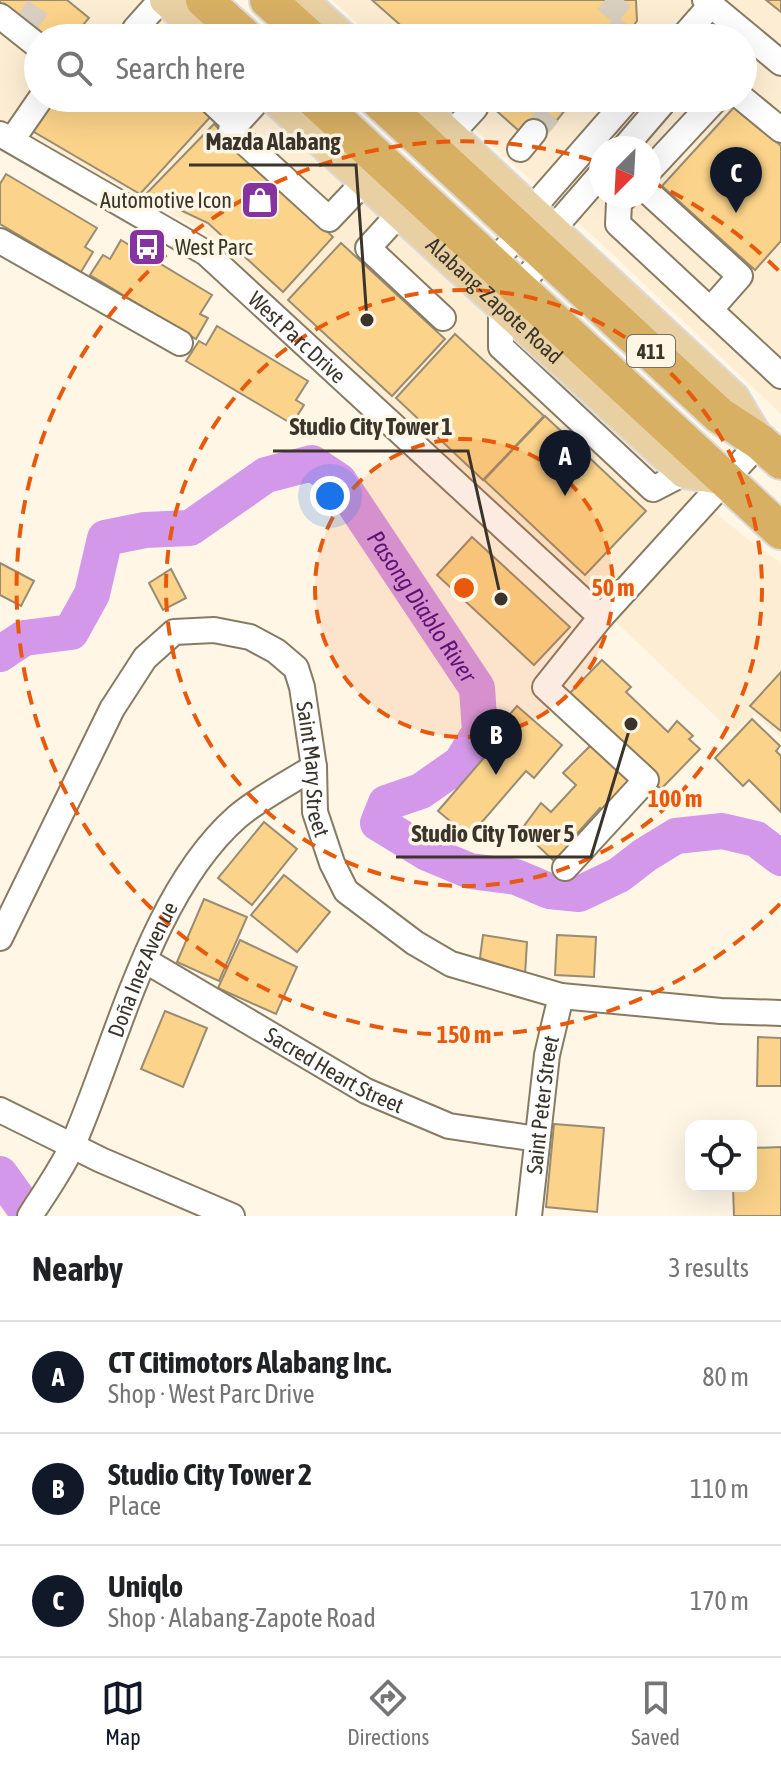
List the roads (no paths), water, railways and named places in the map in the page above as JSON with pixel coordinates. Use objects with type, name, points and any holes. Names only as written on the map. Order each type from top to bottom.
[{"type":"highway","points":[[204,0],[231,24]]},
{"type":"highway","points":[[268,0],[295,24]]},
{"type":"highway","name":"Alabang-Zapote Road","points":[[327,112],[503,287],[781,531]]},
{"type":"highway","name":"411","points":[[393,112],[539,231],[719,415],[770,452]]},
{"type":"main road","points":[[163,0],[191,24]]},
{"type":"main road","points":[[302,0],[329,24]]},
{"type":"main road","name":"Alabang-Zapote Road","points":[[289,112],[400,213],[503,287],[584,383],[684,473]]},
{"type":"main road","name":"411","points":[[427,112],[451,134],[539,231]]},
{"type":"main road","points":[[684,473],[726,480]]},
{"type":"street","points":[[140,24],[163,0]]},
{"type":"street","points":[[692,24],[708,3],[721,24]]},
{"type":"street","points":[[0,16],[24,32]]},
{"type":"street","points":[[757,49],[781,63]]},
{"type":"street","points":[[757,110],[781,130]]},
{"type":"street","points":[[4,139],[28,112]]},
{"type":"street","points":[[247,112],[231,130],[329,219],[365,181]]},
{"type":"street","points":[[451,134],[471,112]]},
{"type":"street","points":[[620,112],[503,287],[501,347],[653,489],[684,473]]},
{"type":"street","points":[[634,136],[655,112]]},
{"type":"street","points":[[661,158],[704,112]]},
{"type":"street","points":[[649,119],[675,143]]},
{"type":"street","name":"West Parc Drive","points":[[4,139],[206,253],[601,617]]},
{"type":"street","points":[[503,287],[539,231],[589,185]]},
{"type":"street","points":[[661,204],[740,276],[710,310]]},
{"type":"street","points":[[619,208],[618,224],[781,376]]},
{"type":"street","points":[[400,213],[368,248],[443,318]]},
{"type":"street","points":[[0,241],[180,343]]},
{"type":"street","points":[[564,405],[584,383]]},
{"type":"street","points":[[565,868],[646,780],[545,687],[601,617],[726,480],[770,452]]},
{"type":"street","name":"Saint Mary Street","points":[[0,938],[112,709],[145,658],[174,632],[214,630],[250,637],[276,651],[296,668],[302,687],[314,767],[315,812],[332,863],[346,891],[415,943],[451,964],[561,996],[721,1011],[781,1013]]},
{"type":"street","name":"Doña Inez Avenue","points":[[30,1216],[73,1146],[171,903],[202,857],[237,817],[314,767]]},
{"type":"street","name":"Sacred Heart Street","points":[[146,961],[366,1091],[449,1126],[537,1139]]},
{"type":"street","name":"Saint Peter Street","points":[[529,1216],[547,1055],[561,996]]},
{"type":"street","points":[[0,1110],[73,1146],[232,1216]]},
{"type":"waterway","name":"Pasong Diablo River","points":[[0,654],[24,638],[71,632],[92,594],[105,538],[145,530],[190,528],[266,475],[312,463],[339,481],[477,688],[480,732],[461,763],[421,791],[386,803],[378,823],[427,853],[470,871],[516,877],[549,891],[579,894],[619,875],[676,836],[722,831],[756,839],[781,858]]},
{"type":"waterway","points":[[0,1174],[25,1209]]},
{"type":"tunnel","points":[[26,24],[43,0]]},
{"type":"tunnel","points":[[605,0],[629,20],[626,24]]},
{"type":"tunnel","points":[[534,132],[551,112]]},
{"type":"place","name":"Automotive Icon","points":[[260,200]]},
{"type":"place","name":"Uniqlo","points":[[736,213]]},
{"type":"place","name":"West Parc","points":[[147,247]]},
{"type":"place","name":"Mazda Alabang","points":[[367,320]]},
{"type":"place","name":"CT Citimotors Alabang Inc.","points":[[565,496]]},
{"type":"place","name":"Studio City Tower 1","points":[[501,599]]},
{"type":"place","name":"Studio City Tower 5","points":[[631,724]]},
{"type":"place","name":"Studio City Tower 2","points":[[496,775]]}]
